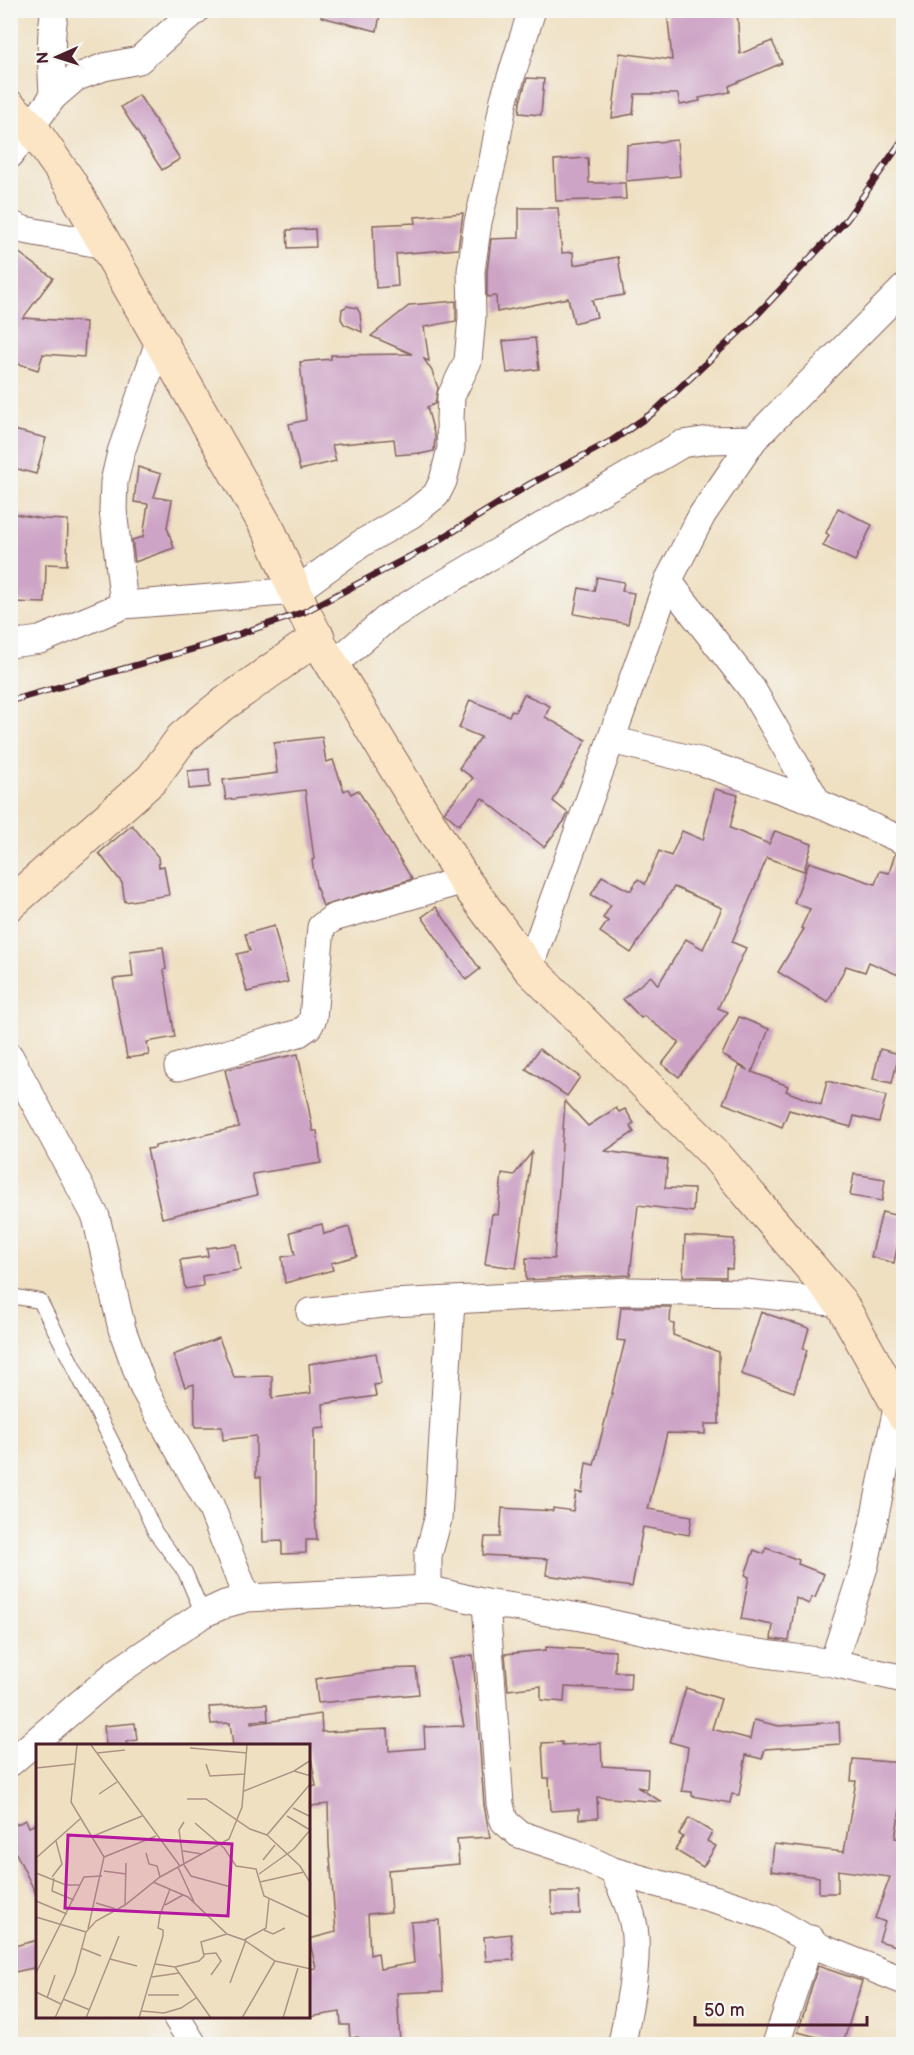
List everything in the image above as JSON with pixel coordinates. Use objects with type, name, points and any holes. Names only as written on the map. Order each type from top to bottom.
[{"type":"main road","points":[[21,117],[69,181],[270,533],[304,612],[326,651],[465,880],[529,968],[714,1153],[841,1303],[901,1410]]},
{"type":"main road","points":[[10,904],[152,779],[182,738],[217,709],[326,651]]},
{"type":"street","points":[[53,97],[51,55],[56,10]]},
{"type":"street","points":[[10,155],[21,117],[53,97],[75,78],[104,67],[139,60],[196,10]]},
{"type":"street","points":[[10,644],[40,640],[124,605],[296,591],[362,543],[412,514],[436,495],[443,481],[451,448],[451,396],[468,361],[472,317],[471,271],[478,222],[494,160],[504,99],[532,10]]},
{"type":"street","points":[[10,224],[24,230],[105,245]]},
{"type":"street","points":[[529,968],[668,581],[702,515],[754,439],[903,288]]},
{"type":"street","points":[[124,605],[113,510],[114,482],[121,452],[160,339]]},
{"type":"street","points":[[326,651],[385,620],[682,444],[709,440],[754,439]]},
{"type":"street","points":[[668,581],[752,688],[818,803]]},
{"type":"street","points":[[611,740],[699,761],[818,803],[903,841]]},
{"type":"street","points":[[178,1067],[299,1032],[309,1026],[313,1018],[321,927],[333,918],[465,880]]},
{"type":"street","points":[[10,1057],[96,1217],[122,1329],[143,1387],[211,1507],[247,1598]]},
{"type":"street","points":[[310,1312],[391,1303],[629,1291],[745,1293],[841,1303]]},
{"type":"street","points":[[428,1590],[428,1556],[438,1519],[451,1301]]},
{"type":"street","points":[[833,1663],[864,1564],[901,1410]]},
{"type":"street","points":[[10,1762],[117,1672],[203,1614],[225,1604],[247,1598],[428,1590],[486,1603],[581,1617],[728,1648],[833,1663],[903,1679]]},
{"type":"street","points":[[486,1603],[500,1804],[504,1821],[519,1834],[573,1852],[613,1871],[769,1917],[824,1949],[903,1981]]},
{"type":"street","points":[[613,1871],[628,1903],[635,1936],[634,1967],[622,2044]]},
{"type":"street","points":[[776,2044],[811,1940]]},
{"type":"street","points":[[178,2019],[193,2044]]},
{"type":"lane","points":[[10,1296],[40,1301],[130,1477],[155,1532],[185,1572],[203,1614]]},
{"type":"building","points":[[322,10],[381,10],[377,31],[321,17]]},
{"type":"building","points":[[667,10],[737,10],[740,54],[772,41],[782,63],[729,86],[730,92],[699,98],[700,101],[680,105],[678,94],[635,94],[633,114],[612,118],[620,53],[672,60]]},
{"type":"building","points":[[527,78],[544,79],[541,115],[519,113]]},
{"type":"building","points":[[139,95],[180,159],[162,170],[121,107]]},
{"type":"building","points":[[677,140],[680,176],[626,181],[627,145]]},
{"type":"building","points":[[588,158],[589,183],[625,183],[626,199],[556,201],[554,160]]},
{"type":"building","points":[[519,208],[558,208],[562,253],[573,252],[574,265],[618,257],[624,295],[592,300],[597,317],[574,323],[568,298],[497,312],[496,296],[487,297],[491,239],[519,238]]},
{"type":"building","points":[[463,213],[458,249],[396,254],[398,286],[376,288],[373,225],[416,223],[415,217]]},
{"type":"building","points":[[315,229],[316,247],[288,248],[287,230]]},
{"type":"building","points":[[10,246],[53,278],[23,318],[86,322],[84,357],[43,354],[38,370],[10,361]]},
{"type":"building","points":[[456,301],[456,321],[424,327],[429,361],[424,359],[432,371],[438,388],[435,404],[427,407],[435,437],[434,451],[396,455],[394,439],[332,445],[336,461],[300,470],[289,424],[306,420],[300,362],[331,359],[331,355],[412,354],[371,336],[410,305]]},
{"type":"building","points":[[347,306],[357,308],[360,313],[362,332],[344,324],[341,319],[342,309]]},
{"type":"building","points":[[535,338],[539,369],[507,373],[503,341]]},
{"type":"building","points":[[10,429],[46,438],[36,474],[10,467]]},
{"type":"building","points":[[138,467],[161,474],[154,497],[172,500],[167,527],[174,548],[135,562],[132,540],[143,537],[148,504],[134,502]]},
{"type":"building","points":[[838,508],[872,525],[855,561],[823,546],[829,535],[826,533]]},
{"type":"building","points":[[10,513],[43,519],[68,520],[67,565],[46,564],[45,603],[10,602]]},
{"type":"building","points":[[597,577],[624,582],[622,591],[634,593],[628,624],[574,614],[579,588],[594,591]]},
{"type":"building","points":[[524,694],[550,706],[545,717],[586,740],[553,801],[568,813],[544,847],[482,798],[459,825],[444,812],[473,778],[459,768],[481,737],[459,728],[470,700],[509,716],[511,711],[515,712]]},
{"type":"building","points":[[322,737],[326,762],[333,760],[344,791],[348,789],[351,794],[358,790],[412,879],[323,906],[316,886],[305,790],[226,800],[223,780],[277,773],[274,743]]},
{"type":"building","points":[[209,769],[210,787],[189,789],[188,771]]},
{"type":"building","points":[[715,789],[738,795],[730,828],[769,844],[775,831],[812,844],[804,871],[767,858],[732,942],[746,948],[718,1008],[728,1012],[679,1077],[662,1064],[679,1042],[644,1016],[641,1018],[623,999],[651,976],[658,985],[686,939],[703,949],[722,908],[674,887],[631,953],[600,932],[608,921],[603,918],[611,905],[591,895],[602,876],[628,890],[631,890],[638,879],[645,884],[659,851],[671,856],[682,831],[703,840]]},
{"type":"building","points":[[132,825],[158,857],[159,867],[164,866],[169,895],[125,902],[122,883],[99,853]]},
{"type":"building","points":[[895,854],[903,856],[903,977],[869,962],[865,972],[846,966],[828,1002],[778,972],[804,929],[801,928],[810,909],[794,903],[809,862],[875,884],[880,871],[889,873]]},
{"type":"building","points":[[436,907],[480,969],[466,980],[422,917]]},
{"type":"building","points":[[274,926],[288,982],[247,992],[237,954],[250,951],[245,934]]},
{"type":"building","points":[[163,947],[166,969],[164,970],[175,1037],[147,1042],[149,1055],[127,1058],[113,979],[133,977],[130,951]]},
{"type":"building","points":[[739,1017],[769,1029],[752,1072],[788,1086],[786,1091],[821,1105],[827,1081],[886,1096],[879,1122],[854,1116],[851,1127],[789,1110],[782,1127],[723,1103],[739,1066],[748,1070],[722,1055]]},
{"type":"building","points":[[539,1049],[580,1077],[567,1096],[526,1069]]},
{"type":"building","points":[[880,1049],[899,1054],[892,1083],[873,1079]]},
{"type":"building","points":[[298,1054],[313,1131],[317,1131],[321,1163],[252,1174],[257,1195],[162,1218],[147,1149],[239,1127],[225,1070]]},
{"type":"building","points":[[565,1101],[588,1126],[616,1108],[619,1112],[625,1109],[634,1123],[630,1126],[634,1132],[605,1151],[668,1160],[665,1188],[694,1189],[693,1212],[638,1205],[630,1275],[526,1280],[526,1258],[554,1259]]},
{"type":"building","points":[[532,1152],[516,1268],[485,1264],[492,1214],[498,1215],[502,1173],[514,1175]]},
{"type":"building","points":[[854,1174],[885,1179],[882,1201],[850,1196]]},
{"type":"building","points":[[882,1212],[903,1217],[894,1263],[871,1257]]},
{"type":"building","points":[[322,1224],[324,1234],[349,1227],[357,1256],[331,1263],[333,1270],[285,1283],[282,1257],[295,1255],[290,1232]]},
{"type":"building","points":[[685,1236],[734,1239],[732,1269],[726,1268],[726,1277],[683,1276]]},
{"type":"building","points":[[236,1244],[240,1270],[202,1276],[203,1286],[185,1289],[180,1260],[208,1256],[207,1248]]},
{"type":"building","points":[[621,1307],[671,1307],[670,1323],[674,1324],[673,1335],[719,1352],[719,1424],[705,1424],[705,1434],[667,1433],[648,1509],[692,1516],[689,1535],[643,1527],[632,1587],[546,1575],[548,1559],[483,1555],[485,1537],[500,1537],[502,1508],[553,1511],[553,1508],[573,1511],[576,1492],[582,1493],[586,1463],[594,1465],[625,1341],[617,1340]]},
{"type":"building","points":[[761,1312],[809,1328],[803,1349],[807,1350],[794,1392],[741,1374]]},
{"type":"building","points":[[219,1338],[234,1377],[272,1376],[272,1398],[311,1393],[309,1364],[376,1353],[381,1384],[374,1385],[376,1396],[323,1404],[325,1428],[314,1429],[314,1506],[317,1540],[306,1540],[306,1553],[282,1554],[282,1541],[263,1542],[261,1477],[256,1477],[256,1436],[223,1440],[222,1427],[195,1427],[194,1384],[185,1387],[173,1355]]},
{"type":"building","points":[[766,1548],[799,1560],[798,1564],[824,1574],[815,1598],[812,1597],[809,1604],[796,1598],[789,1641],[771,1639],[773,1625],[741,1619],[749,1577],[745,1575],[754,1550],[764,1554]]},
{"type":"building","points":[[546,1647],[615,1651],[615,1672],[631,1672],[630,1690],[565,1687],[564,1702],[541,1700],[541,1686],[508,1690],[505,1654],[546,1650]]},
{"type":"building","points":[[473,1655],[484,1805],[490,1837],[457,1839],[459,1864],[388,1870],[391,1912],[368,1914],[370,1955],[378,1953],[380,1969],[414,1963],[411,1922],[439,1920],[443,1991],[397,1993],[400,2044],[359,2044],[358,2037],[350,2038],[349,2025],[341,2025],[340,2012],[310,2017],[310,1969],[316,1968],[310,1939],[336,1932],[328,1804],[311,1806],[310,1787],[316,1786],[310,1744],[233,1744],[230,1723],[211,1724],[209,1707],[267,1704],[268,1720],[251,1721],[251,1724],[321,1714],[322,1732],[388,1729],[389,1751],[425,1748],[424,1727],[464,1726],[450,1659]]},
{"type":"building","points":[[416,1668],[419,1694],[318,1703],[315,1679],[383,1669]]},
{"type":"building","points":[[686,1688],[721,1699],[712,1729],[750,1739],[754,1720],[779,1726],[839,1722],[840,1744],[765,1749],[762,1759],[746,1755],[739,1795],[732,1794],[730,1803],[692,1796],[692,1792],[682,1791],[688,1747],[670,1742]]},
{"type":"building","points":[[135,1723],[137,1740],[126,1742],[126,1744],[106,1744],[104,1726]]},
{"type":"building","points":[[562,1742],[562,1745],[601,1743],[602,1766],[648,1769],[647,1789],[637,1787],[662,1802],[597,1797],[598,1818],[579,1819],[579,1809],[551,1811],[549,1778],[544,1778],[542,1743]]},
{"type":"building","points":[[853,1759],[903,1763],[903,1798],[895,1838],[903,1839],[903,1948],[879,1941],[885,1922],[875,1918],[890,1877],[838,1870],[838,1893],[819,1893],[819,1877],[771,1871],[774,1844],[844,1852],[856,1781],[851,1781]]},
{"type":"building","points":[[689,1818],[712,1832],[707,1841],[716,1846],[703,1867],[675,1850],[683,1837],[679,1834]]},
{"type":"building","points":[[26,1820],[29,1827],[36,1824],[36,1894],[10,1841],[10,1827]]},
{"type":"building","points":[[551,1892],[579,1892],[580,1914],[552,1914]]},
{"type":"building","points":[[511,1934],[514,1960],[486,1961],[484,1937]]},
{"type":"building","points":[[36,1940],[36,1967],[10,1973],[10,1947]]},
{"type":"building","points":[[818,1966],[862,1981],[843,2044],[798,2032]]},
{"type":"railway","points":[[10,701],[207,645],[304,612],[428,547],[530,484],[613,440],[654,412],[752,320],[847,219],[904,138]]}]
